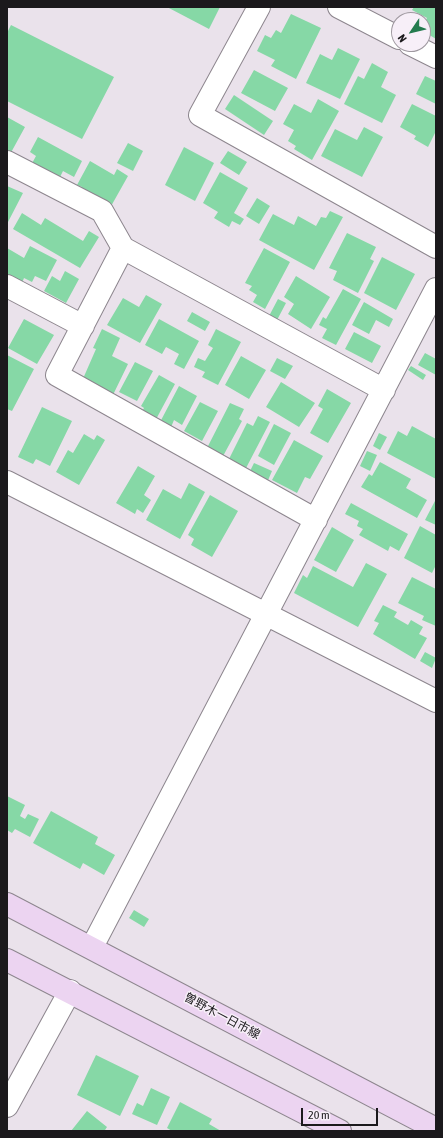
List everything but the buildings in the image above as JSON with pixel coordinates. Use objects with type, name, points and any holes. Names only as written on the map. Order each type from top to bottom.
[{"type":"main road","name":"曽野木一日市線","points":[[7,904],[92,947],[436,1129]]},
{"type":"main road","points":[[7,960],[70,991],[340,1131]]},
{"type":"street","points":[[259,7],[200,115],[436,247]]},
{"type":"street","points":[[339,7],[391,34]]},
{"type":"street","points":[[426,52],[436,57]]},
{"type":"street","points":[[7,162],[102,211],[123,248],[384,390]]},
{"type":"street","points":[[123,248],[57,375],[316,520]]},
{"type":"street","points":[[7,286],[83,326]]},
{"type":"street","points":[[92,947],[265,613],[316,520],[436,289]]},
{"type":"street","points":[[7,482],[265,613],[435,696]]},
{"type":"street","points":[[7,1106],[70,991]]}]
